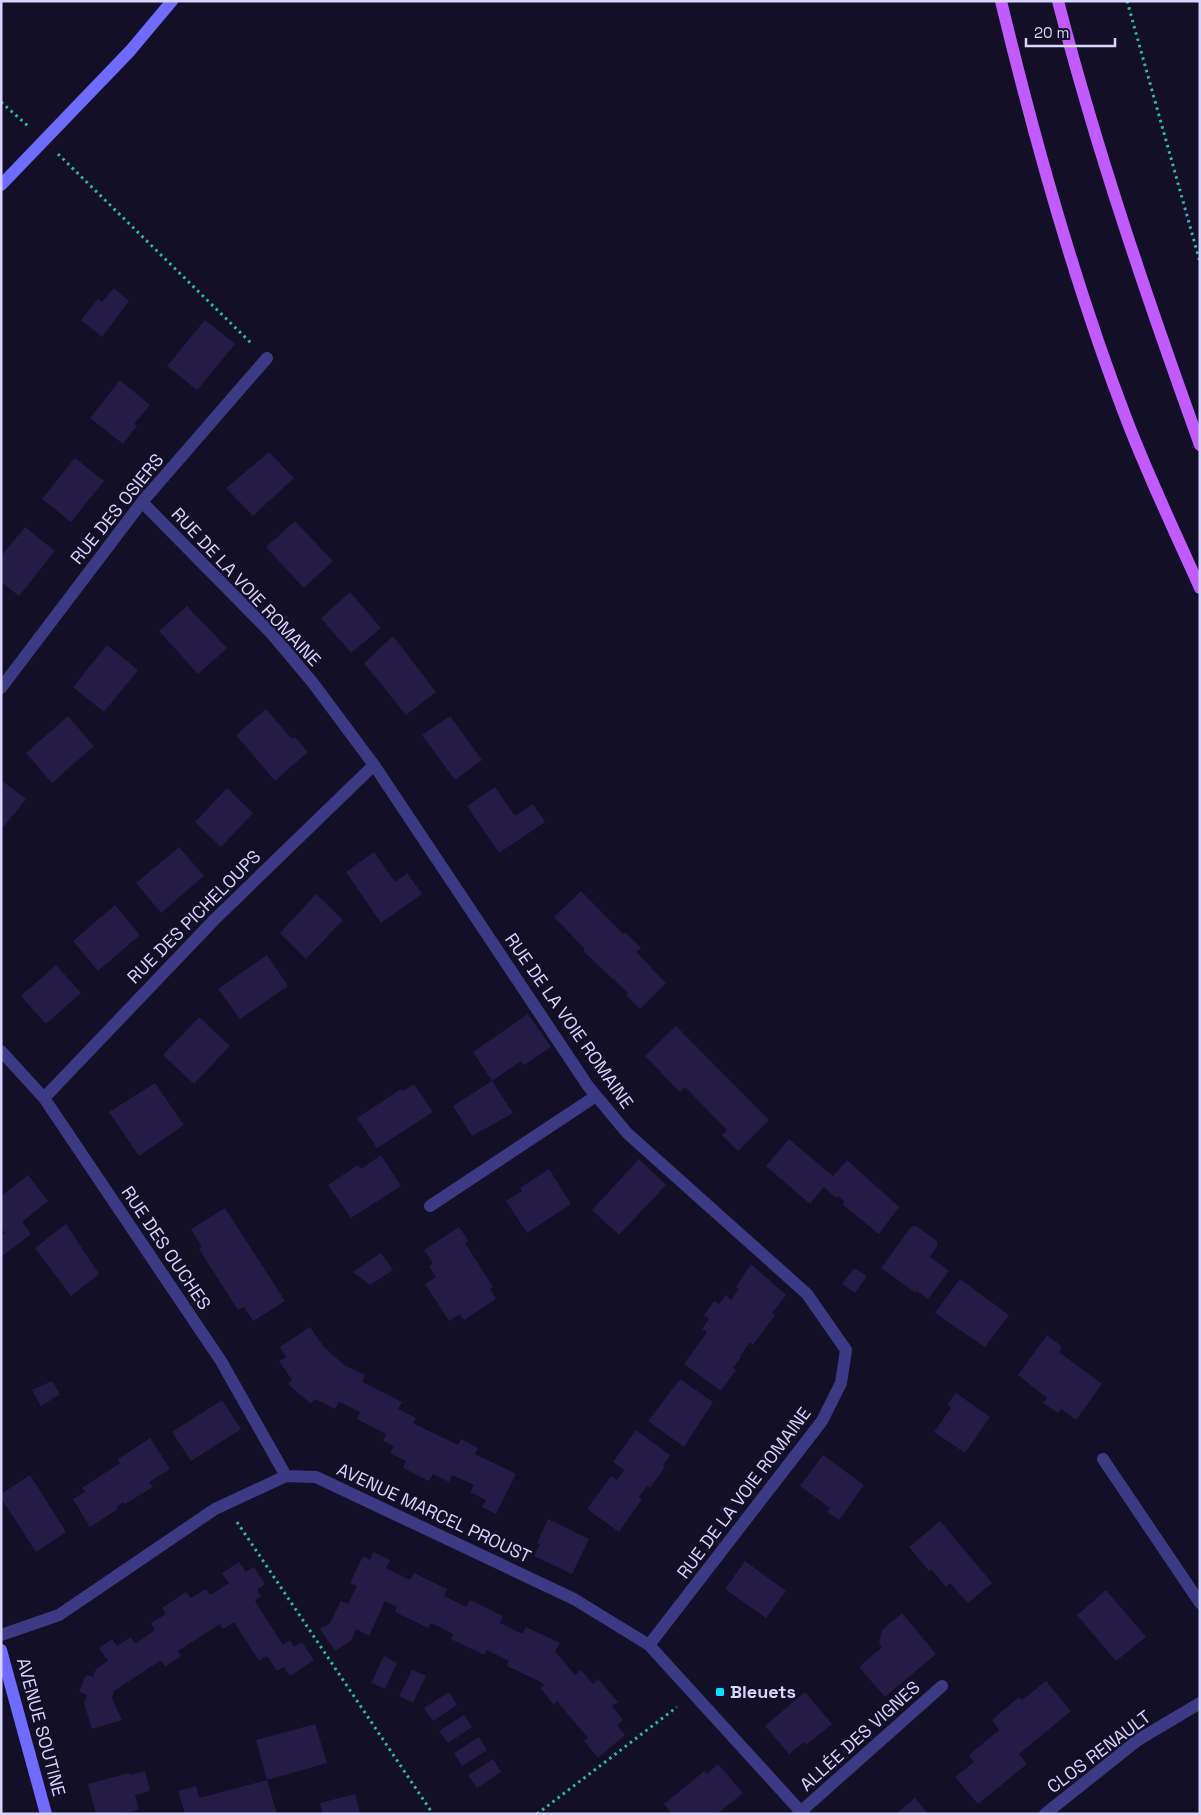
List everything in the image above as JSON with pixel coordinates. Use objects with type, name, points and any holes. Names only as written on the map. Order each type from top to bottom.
[{"type":"main road","points":[[1001,1],[1044,164],[1082,290],[1126,418],[1200,588]]},
{"type":"main road","points":[[1058,1],[1082,94],[1124,229],[1200,445]]},
{"type":"street","points":[[1,185],[130,51],[172,1]]},
{"type":"street","name":"RUE DES OSIERS","points":[[1,688],[142,502],[267,358]]},
{"type":"street","name":"RUE DE LA VOIE ROMAINE","points":[[142,502],[270,632],[312,683],[374,765],[596,1096],[627,1133],[807,1294],[846,1350],[841,1383],[822,1421],[649,1645]]},
{"type":"street","name":"RUE DES PICHELOUPS","points":[[44,1098],[215,919],[374,765]]},
{"type":"street","name":"RUE DES OUCHES","points":[[1,1051],[44,1098],[221,1361],[286,1476]]},
{"type":"street","points":[[430,1206],[596,1096]]},
{"type":"street","points":[[1103,1459],[1200,1603]]},
{"type":"street","name":"AVENUE MARCEL PROUST","points":[[1,1635],[58,1616],[225,1504],[286,1476],[316,1477],[366,1498],[574,1599],[649,1645],[695,1693],[801,1813]]},
{"type":"street","name":"AVENUE SOUTINE","points":[[1,1650],[46,1814]]},
{"type":"street","name":"ALLÉE DES VIGNES","points":[[801,1813],[942,1686]]},
{"type":"street","name":"CLOS RENAULT","points":[[1045,1814],[1138,1740],[1200,1703]]},
{"type":"path","points":[[1127,1],[1200,262]]},
{"type":"path","points":[[1,102],[44,141],[267,358]]},
{"type":"path","points":[[225,1504],[433,1814]]},
{"type":"path","points":[[537,1814],[695,1693]]},
{"type":"building","points":[[114,288],[129,301],[102,337],[81,320],[98,299],[102,302]]},
{"type":"building","points":[[205,320],[235,344],[197,390],[167,366]]},
{"type":"building","points":[[120,380],[150,405],[134,424],[137,426],[123,444],[90,418]]},
{"type":"building","points":[[269,452],[294,478],[253,516],[226,488]]},
{"type":"building","points":[[75,458],[104,481],[71,522],[42,499]]},
{"type":"building","points":[[295,521],[333,561],[304,588],[266,547]]},
{"type":"building","points":[[25,527],[55,551],[19,596],[1,582],[1,556]]},
{"type":"building","points":[[350,592],[381,628],[351,653],[321,618]]},
{"type":"building","points":[[187,606],[227,648],[198,674],[159,631]]},
{"type":"building","points":[[393,636],[436,692],[406,715],[364,663]]},
{"type":"building","points":[[107,645],[138,670],[104,712],[73,687]]},
{"type":"building","points":[[266,709],[292,739],[295,737],[308,752],[275,781],[236,735]]},
{"type":"building","points":[[68,716],[94,746],[52,783],[26,753]]},
{"type":"building","points":[[450,716],[482,760],[455,780],[422,735]]},
{"type":"building","points":[[1,780],[26,799],[1,830]]},
{"type":"building","points":[[495,787],[515,816],[533,804],[545,822],[499,853],[467,806]]},
{"type":"building","points":[[227,788],[253,813],[221,847],[195,822]]},
{"type":"building","points":[[179,847],[204,876],[161,913],[136,883]]},
{"type":"building","points":[[374,852],[395,882],[407,873],[422,894],[381,923],[346,872]]},
{"type":"building","points":[[581,891],[623,934],[625,932],[641,948],[636,952],[666,983],[640,1009],[626,995],[628,993],[583,951],[585,949],[554,917]]},
{"type":"building","points":[[316,894],[343,920],[306,959],[280,933]]},
{"type":"building","points":[[115,905],[140,935],[98,971],[73,941]]},
{"type":"building","points":[[267,955],[288,986],[240,1019],[218,989]]},
{"type":"building","points":[[56,965],[81,993],[46,1024],[21,996]]},
{"type":"building","points":[[528,1014],[551,1047],[524,1065],[521,1061],[492,1081],[473,1052]]},
{"type":"building","points":[[199,1017],[230,1046],[194,1084],[163,1055]]},
{"type":"building","points":[[676,1026],[769,1120],[738,1151],[722,1135],[727,1130],[685,1087],[680,1092],[645,1056]]},
{"type":"building","points":[[492,1081],[513,1113],[472,1136],[453,1106]]},
{"type":"building","points":[[155,1083],[184,1125],[139,1156],[109,1112]]},
{"type":"building","points":[[414,1084],[433,1112],[377,1148],[357,1118],[401,1089],[403,1091]]},
{"type":"building","points":[[789,1139],[833,1176],[847,1160],[899,1207],[879,1234],[842,1204],[845,1202],[838,1196],[836,1198],[824,1187],[810,1204],[766,1166]]},
{"type":"building","points":[[381,1155],[401,1186],[351,1218],[328,1185],[358,1165],[361,1169]]},
{"type":"building","points":[[639,1159],[666,1185],[619,1235],[592,1210]]},
{"type":"building","points":[[549,1169],[571,1204],[527,1233],[506,1201],[522,1191],[520,1188]]},
{"type":"building","points":[[28,1175],[48,1201],[22,1222],[31,1234],[1,1257],[1,1237],[5,1233],[1,1228],[1,1196]]},
{"type":"building","points":[[225,1208],[285,1301],[253,1321],[244,1307],[238,1310],[199,1249],[202,1247],[191,1229]]},
{"type":"building","points":[[66,1224],[99,1274],[71,1296],[35,1248]]},
{"type":"building","points":[[916,1226],[937,1241],[937,1246],[930,1257],[949,1271],[928,1299],[917,1291],[916,1293],[881,1268],[911,1227]]},
{"type":"building","points":[[459,1227],[469,1241],[465,1243],[493,1287],[490,1289],[496,1299],[464,1320],[460,1314],[449,1321],[425,1284],[436,1277],[429,1266],[433,1263],[424,1250]]},
{"type":"building","points":[[381,1253],[393,1270],[370,1285],[353,1272]]},
{"type":"building","points":[[751,1264],[786,1295],[772,1313],[775,1315],[753,1345],[750,1342],[740,1356],[733,1368],[736,1370],[721,1391],[684,1364],[707,1332],[702,1329],[709,1319],[704,1315],[714,1301],[719,1304],[726,1295],[731,1300],[739,1289],[736,1287]]},
{"type":"building","points":[[854,1268],[867,1276],[855,1293],[842,1284]]},
{"type":"building","points":[[960,1279],[1009,1315],[985,1347],[935,1313]]},
{"type":"building","points":[[310,1327],[323,1346],[344,1365],[365,1375],[362,1382],[402,1402],[398,1409],[416,1418],[413,1423],[458,1445],[461,1439],[478,1448],[475,1454],[516,1474],[496,1514],[482,1507],[486,1500],[470,1492],[474,1485],[452,1475],[449,1482],[433,1474],[429,1481],[403,1468],[406,1461],[390,1453],[394,1446],[383,1441],[386,1434],[357,1419],[360,1412],[339,1402],[335,1409],[315,1399],[311,1404],[288,1384],[292,1380],[279,1361],[286,1357],[280,1347]]},
{"type":"building","points":[[1047,1335],[1062,1347],[1059,1352],[1102,1384],[1076,1420],[1061,1409],[1058,1413],[1043,1403],[1047,1398],[1018,1375]]},
{"type":"building","points":[[680,1379],[713,1402],[684,1447],[648,1421]]},
{"type":"building","points":[[52,1381],[60,1394],[41,1406],[32,1390]]},
{"type":"building","points":[[956,1393],[990,1417],[965,1453],[934,1432],[951,1408],[947,1405]]},
{"type":"building","points":[[222,1400],[241,1429],[191,1461],[172,1432]]},
{"type":"building","points":[[636,1430],[670,1455],[663,1466],[665,1467],[650,1488],[647,1486],[639,1497],[642,1499],[619,1532],[587,1509],[611,1476],[617,1480],[624,1470],[613,1462]]},
{"type":"building","points":[[150,1438],[170,1469],[149,1482],[153,1487],[125,1504],[124,1502],[116,1507],[118,1509],[90,1527],[73,1499],[85,1492],[82,1488],[120,1463],[118,1459]]},
{"type":"building","points":[[823,1455],[864,1485],[839,1520],[827,1512],[830,1508],[800,1486]]},
{"type":"building","points":[[30,1475],[66,1532],[36,1552],[1,1498],[1,1494]]},
{"type":"building","points":[[548,1519],[589,1539],[572,1574],[534,1556],[540,1544],[537,1543]]},
{"type":"building","points":[[940,1521],[992,1583],[968,1603],[950,1583],[946,1587],[931,1569],[929,1571],[909,1547]]},
{"type":"building","points":[[373,1552],[390,1560],[386,1568],[410,1580],[414,1573],[447,1589],[444,1596],[466,1607],[470,1600],[503,1616],[500,1623],[522,1634],[526,1627],[560,1643],[555,1651],[575,1675],[581,1670],[593,1684],[598,1679],[618,1702],[612,1706],[623,1720],[617,1725],[625,1735],[598,1758],[584,1741],[588,1738],[557,1701],[554,1705],[540,1688],[544,1685],[541,1682],[507,1666],[509,1661],[487,1650],[484,1655],[451,1639],[453,1634],[442,1628],[431,1623],[428,1628],[395,1612],[397,1607],[385,1601],[369,1636],[356,1629],[352,1640],[335,1651],[320,1629],[330,1623],[341,1601],[348,1604],[357,1586],[350,1583],[363,1556],[370,1560]]},
{"type":"building","points":[[745,1561],[786,1591],[766,1618],[725,1589]]},
{"type":"building","points":[[239,1562],[246,1572],[254,1567],[265,1584],[257,1590],[261,1596],[255,1601],[283,1645],[290,1640],[294,1647],[302,1642],[314,1660],[290,1676],[284,1667],[277,1671],[267,1656],[259,1661],[234,1622],[223,1629],[220,1624],[178,1651],[181,1656],[165,1667],[161,1660],[114,1691],[112,1698],[122,1720],[92,1729],[84,1703],[87,1695],[79,1692],[86,1675],[93,1677],[96,1669],[108,1661],[99,1648],[112,1639],[117,1646],[131,1637],[135,1644],[155,1630],[151,1623],[166,1614],[162,1608],[186,1592],[191,1598],[206,1589],[210,1595],[229,1583],[222,1573]]},
{"type":"building","points":[[1106,1590],[1146,1637],[1116,1661],[1077,1615]]},
{"type":"building","points":[[902,1613],[936,1654],[885,1697],[859,1667],[882,1647],[879,1643],[882,1630]]},
{"type":"building","points":[[384,1656],[397,1663],[385,1689],[371,1683]]},
{"type":"building","points":[[412,1670],[426,1676],[413,1703],[399,1696]]},
{"type":"building","points":[[1046,1681],[1071,1711],[1019,1754],[1027,1764],[978,1804],[955,1777],[974,1762],[969,1755],[999,1730],[992,1720],[1019,1697],[1022,1700]]},
{"type":"building","points":[[449,1692],[457,1705],[433,1721],[424,1708]]},
{"type":"building","points":[[805,1692],[832,1724],[806,1745],[804,1742],[789,1754],[765,1726]]},
{"type":"building","points":[[464,1715],[472,1727],[448,1743],[439,1731]]},
{"type":"building","points":[[315,1724],[327,1763],[267,1780],[256,1740]]},
{"type":"building","points":[[479,1737],[487,1750],[462,1766],[454,1753]]},
{"type":"building","points":[[493,1759],[501,1772],[477,1788],[468,1775]]},
{"type":"building","points":[[718,1764],[743,1793],[717,1814],[672,1814],[664,1804],[704,1771],[707,1774]]},
{"type":"building","points":[[145,1771],[150,1791],[135,1795],[139,1809],[124,1814],[96,1814],[88,1784],[129,1773],[130,1775]]},
{"type":"building","points":[[267,1780],[277,1814],[185,1814],[178,1791],[196,1786],[199,1798]]},
{"type":"building","points":[[355,1794],[360,1814],[323,1814],[320,1803]]},
{"type":"building","points":[[915,1798],[928,1814],[896,1814]]},
{"type":"place","name":"Bleuets","points":[[720,1692]]}]
